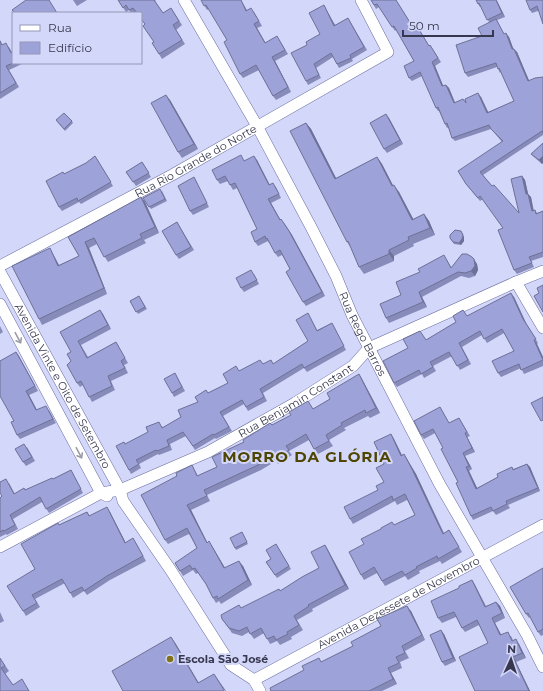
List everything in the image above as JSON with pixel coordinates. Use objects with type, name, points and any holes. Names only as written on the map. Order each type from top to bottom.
[{"type":"street","name":"Rua Rego Barros","points":[[184,0],[257,126],[312,227],[369,348],[439,483],[527,635],[543,667]]},
{"type":"street","name":"Rua Rio Grande do Norte","points":[[0,266],[172,175],[388,52],[361,0]]},
{"type":"street","name":"Rua Benjamin Constant","points":[[0,546],[101,493],[120,490],[208,452],[295,403],[353,366],[369,348],[543,271]]},
{"type":"street","name":"Avenida Vinte e Oito de Setembro","points":[[0,272],[120,490],[123,501],[170,569],[231,665],[254,680],[260,691]]},
{"type":"street","points":[[516,282],[543,328]]},
{"type":"street","name":"Avenida Vinte e Oito de Setembro","points":[[0,304],[101,493]]},
{"type":"street","points":[[101,493],[123,501]]},
{"type":"street","name":"Avenida Dezessete de Novembro","points":[[254,680],[543,524]]},
{"type":"building","points":[[26,0],[49,0],[56,12],[14,12],[12,10]]},
{"type":"building","points":[[118,0],[154,0],[163,13],[171,8],[179,21],[173,25],[182,40],[159,54],[152,43],[154,42],[143,26],[145,24],[142,20],[142,12],[136,12],[133,8],[129,10],[126,5],[123,8]]},
{"type":"building","points":[[201,0],[241,0],[246,11],[251,8],[259,21],[254,24],[265,43],[277,36],[285,50],[272,57],[288,87],[273,96],[256,65],[240,74],[224,42],[227,40],[206,5],[204,6]]},
{"type":"building","points":[[371,0],[396,0],[411,24],[414,21],[438,58],[432,62],[442,86],[446,85],[454,103],[463,99],[466,103],[465,99],[478,93],[487,113],[514,101],[496,63],[465,73],[456,45],[482,36],[478,28],[496,19],[504,34],[506,33],[512,49],[514,49],[528,81],[543,77],[543,133],[542,131],[480,172],[519,213],[511,179],[522,176],[532,211],[535,210],[536,214],[543,211],[543,252],[529,257],[532,263],[514,270],[498,230],[503,228],[480,196],[478,198],[466,184],[458,171],[503,141],[489,125],[452,138],[447,123],[445,124],[438,107],[436,108],[420,72],[409,78],[404,66],[414,61],[394,26],[392,27],[377,4],[374,5]]},
{"type":"building","points":[[476,0],[496,0],[502,13],[487,20]]},
{"type":"building","points":[[526,0],[543,0],[543,24],[537,6],[530,10]]},
{"type":"building","points":[[324,5],[334,26],[348,18],[364,47],[350,55],[351,58],[337,64],[331,53],[314,64],[319,75],[306,81],[291,53],[307,45],[306,42],[320,34],[309,13]]},
{"type":"building","points":[[0,41],[2,45],[6,43],[12,52],[12,63],[6,66],[16,83],[0,93]]},
{"type":"building","points":[[166,95],[194,144],[178,152],[151,103]]},
{"type":"building","points":[[64,113],[72,121],[64,129],[56,120]]},
{"type":"building","points":[[386,114],[400,140],[384,149],[370,123]]},
{"type":"building","points":[[306,123],[335,179],[377,157],[392,186],[394,185],[412,220],[424,214],[430,228],[408,237],[409,240],[389,250],[389,254],[359,267],[348,241],[347,242],[290,131]]},
{"type":"building","points":[[543,143],[543,156],[539,160],[531,154]]},
{"type":"building","points":[[241,155],[244,161],[254,156],[269,185],[273,183],[279,194],[268,199],[280,220],[281,219],[289,231],[322,292],[303,302],[286,272],[290,269],[280,250],[275,253],[265,236],[255,242],[251,232],[257,229],[235,183],[230,185],[225,176],[217,180],[212,170]]},
{"type":"building","points":[[95,156],[111,182],[78,201],[77,198],[59,207],[46,181],[63,172],[64,174],[86,163]]},
{"type":"building","points":[[142,162],[149,173],[133,182],[126,172]]},
{"type":"building","points":[[194,177],[207,203],[190,211],[178,186]]},
{"type":"building","points":[[160,189],[165,199],[149,207],[143,198]]},
{"type":"building","points":[[141,197],[155,227],[140,234],[142,238],[104,257],[94,238],[85,242],[104,288],[39,319],[12,266],[50,248],[58,266],[79,256],[68,237]]},
{"type":"building","points":[[177,222],[191,247],[176,255],[162,231]]},
{"type":"building","points":[[455,230],[461,231],[463,235],[459,243],[453,242],[450,238],[450,235]]},
{"type":"building","points":[[462,254],[467,254],[474,259],[475,266],[471,271],[465,273],[458,272],[419,292],[423,302],[386,318],[380,304],[401,295],[396,282],[420,272],[418,269],[444,255],[451,268]]},
{"type":"building","points":[[251,270],[257,280],[241,288],[236,278]]},
{"type":"building","points":[[543,285],[543,312],[534,296],[539,293],[537,288]]},
{"type":"building","points":[[511,293],[523,319],[536,339],[534,340],[543,360],[521,370],[519,364],[498,373],[492,361],[514,351],[502,329],[484,339],[480,331],[459,343],[468,360],[457,366],[449,352],[430,362],[433,367],[421,374],[419,370],[394,383],[383,361],[408,348],[403,339],[420,331],[426,340],[456,322],[453,316],[463,310],[467,316]]},
{"type":"building","points":[[139,296],[145,307],[136,312],[130,301]]},
{"type":"building","points":[[100,310],[108,325],[78,341],[87,358],[116,342],[125,358],[121,361],[125,368],[108,376],[112,386],[89,397],[81,381],[77,383],[67,365],[71,361],[67,354],[71,352],[60,332]]},
{"type":"building","points":[[308,313],[317,331],[332,323],[344,346],[304,368],[302,364],[260,389],[264,397],[246,407],[242,400],[220,412],[229,427],[214,435],[213,434],[193,446],[183,432],[167,440],[169,446],[157,451],[156,450],[136,460],[139,464],[129,470],[116,446],[124,442],[125,444],[148,432],[146,427],[159,422],[162,428],[181,417],[178,410],[198,402],[195,397],[206,390],[208,393],[228,383],[223,374],[236,366],[239,371],[260,360],[263,364],[271,360],[273,364],[308,341],[296,320]]},
{"type":"building","points":[[16,352],[35,386],[26,391],[36,410],[46,406],[53,419],[17,435],[11,422],[14,421],[0,396],[0,361]]},
{"type":"building","points":[[175,373],[182,387],[172,393],[164,379]]},
{"type":"building","points":[[359,374],[376,408],[366,413],[365,410],[341,423],[342,425],[326,435],[329,441],[314,449],[306,434],[286,446],[289,450],[275,459],[273,456],[258,465],[204,490],[207,496],[187,505],[207,543],[209,541],[224,568],[239,561],[248,580],[218,599],[217,596],[213,598],[206,584],[195,568],[192,569],[190,565],[180,571],[175,563],[197,548],[187,528],[165,540],[141,495],[177,476],[176,473],[192,465],[197,476],[217,467],[212,457],[244,442],[243,440],[270,423],[272,425],[291,415],[289,412],[308,401],[313,409],[330,399],[327,393]]},
{"type":"building","points":[[543,397],[543,420],[541,421],[531,403]]},
{"type":"building","points":[[440,407],[449,423],[459,418],[467,432],[465,433],[472,448],[463,453],[469,466],[466,467],[476,489],[498,477],[497,474],[512,467],[513,470],[527,464],[538,488],[506,501],[507,504],[493,511],[491,507],[471,516],[456,483],[458,482],[441,449],[443,448],[433,429],[421,435],[414,421]]},
{"type":"building","points":[[391,434],[401,456],[404,454],[412,469],[443,534],[449,530],[459,547],[438,559],[437,556],[416,567],[417,568],[405,575],[402,571],[382,581],[374,567],[361,575],[349,552],[364,544],[361,539],[392,522],[394,525],[415,515],[405,494],[393,500],[392,496],[350,519],[344,507],[378,490],[376,486],[384,482],[376,468],[384,464],[374,442]]},
{"type":"building","points":[[24,444],[32,457],[23,462],[15,449]]},
{"type":"building","points":[[71,470],[81,489],[46,509],[40,497],[10,515],[15,525],[0,532],[0,498],[2,496],[0,493],[0,482],[6,479],[14,494],[24,488],[25,490]]},
{"type":"building","points":[[107,507],[125,543],[133,538],[143,556],[84,591],[82,587],[70,593],[62,579],[32,595],[37,603],[23,611],[7,586],[35,569],[21,544],[58,523],[59,525],[87,512],[89,516]]},
{"type":"building","points":[[242,532],[247,542],[235,548],[230,538]]},
{"type":"building","points":[[276,544],[289,566],[275,575],[266,562],[271,559],[266,550]]},
{"type":"building","points":[[325,545],[345,585],[308,605],[309,606],[294,616],[299,625],[287,632],[288,634],[276,640],[274,636],[267,639],[261,628],[250,634],[247,627],[239,631],[229,628],[222,619],[221,615],[239,605],[241,608],[279,589],[280,591],[319,568],[311,552]]},
{"type":"building","points":[[543,568],[543,629],[538,632],[528,613],[526,614],[510,587]]},
{"type":"building","points":[[472,580],[485,607],[496,602],[502,613],[492,618],[500,635],[508,632],[512,641],[516,639],[522,653],[513,657],[529,691],[475,691],[459,657],[488,643],[477,620],[462,628],[454,612],[438,618],[431,601]]},
{"type":"building","points":[[407,606],[422,635],[402,646],[405,653],[396,657],[399,663],[388,668],[393,679],[369,691],[271,691],[270,688],[304,670],[302,666],[319,658],[321,662],[353,646],[351,642],[381,626],[377,619]]},
{"type":"building","points":[[441,630],[453,658],[442,662],[430,635]]},
{"type":"building","name":"Escola São José","points":[[171,637],[198,683],[214,674],[224,690],[123,691],[112,671]]},
{"type":"building","points":[[0,658],[5,666],[1,668],[13,685],[22,679],[29,691],[0,691]]},
{"type":"place","name":"Escola São José","points":[[170,659]]},
{"type":"district","name":"MORRO DA GLÓRIA","points":[[307,456]]}]
